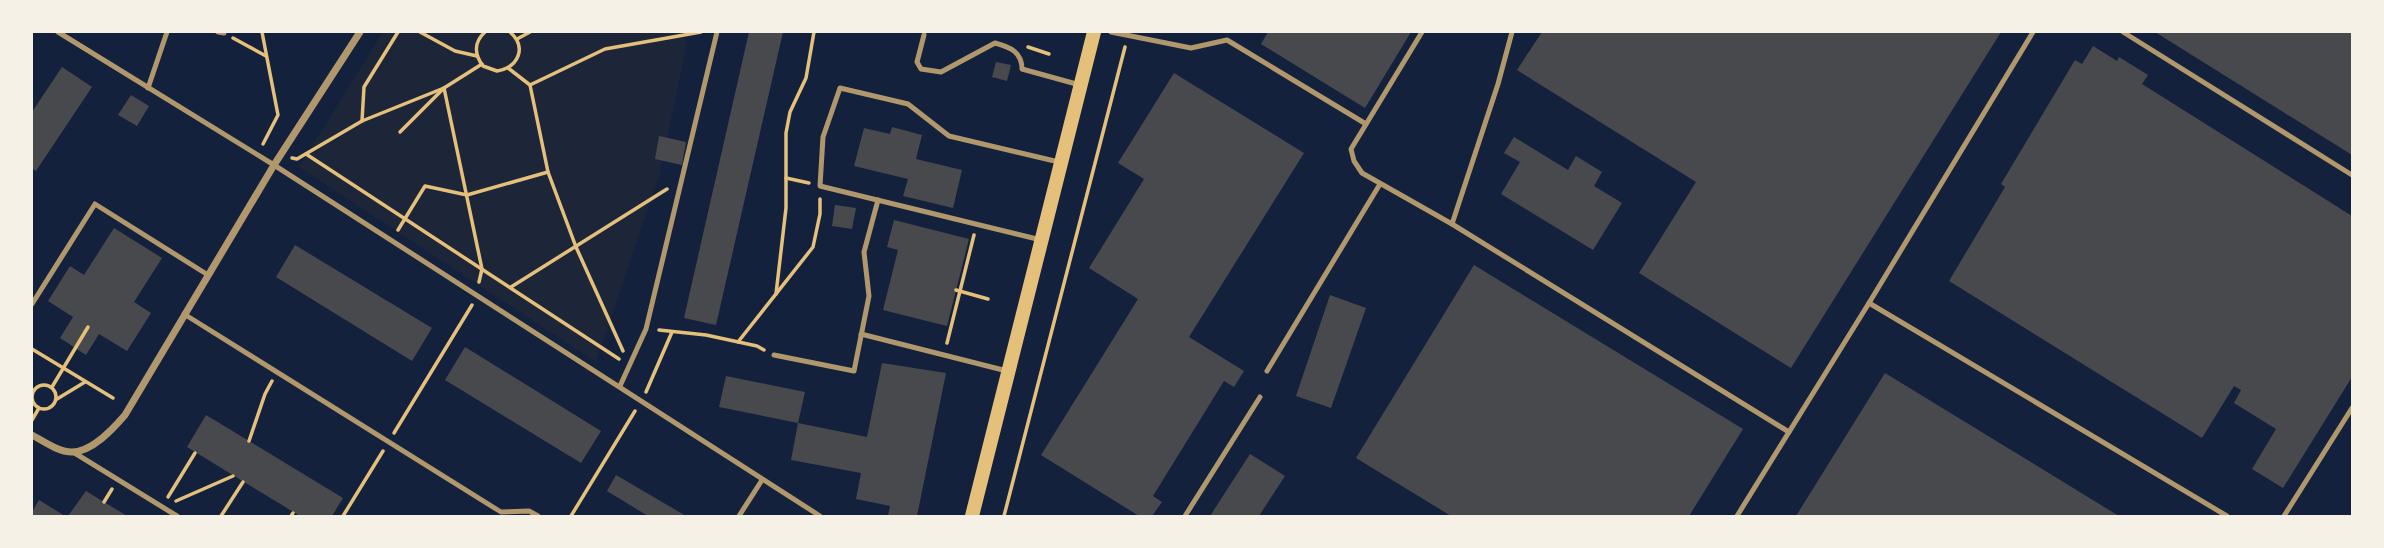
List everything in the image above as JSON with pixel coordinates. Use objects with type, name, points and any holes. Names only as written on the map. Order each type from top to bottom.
[{"type":"main road","points":[[972,516],[1094,32]]},
{"type":"street","points":[[32,435],[57,448],[73,452],[99,441],[125,415],[274,164],[360,32]]},
{"type":"lane","points":[[58,32],[274,164],[820,516]]},
{"type":"lane","points":[[148,89],[167,32]]},
{"type":"lane","points":[[620,386],[646,329],[717,32]]},
{"type":"lane","points":[[1111,32],[1191,48],[1227,40],[1366,124]]},
{"type":"lane","points":[[1422,32],[1351,149],[1354,161],[1362,173],[1452,224],[1789,432]]},
{"type":"lane","points":[[1452,224],[1498,84],[1512,32]]},
{"type":"lane","points":[[1737,516],[2033,32]]},
{"type":"lane","points":[[2123,32],[2353,176]]},
{"type":"lane","points":[[924,35],[917,62],[921,69],[941,72],[995,43],[1017,53],[1022,69],[1080,85]]},
{"type":"lane","points":[[1041,240],[820,186],[823,137],[840,88],[908,104],[948,136],[1060,163]]},
{"type":"lane","points":[[1267,371],[1380,184]]},
{"type":"lane","points":[[774,355],[854,371],[869,296],[864,252],[878,200]]},
{"type":"lane","points":[[32,304],[94,204],[208,275]]},
{"type":"lane","points":[[1869,303],[2227,516]]},
{"type":"lane","points":[[184,314],[501,512],[529,511],[538,516]]},
{"type":"lane","points":[[861,334],[1008,372]]},
{"type":"lane","points":[[1185,516],[1261,397]]},
{"type":"lane","points":[[2284,516],[2353,408]]},
{"type":"lane","points":[[73,452],[177,516]]},
{"type":"lane","points":[[739,516],[762,480]]},
{"type":"path","points":[[221,32],[267,56]]},
{"type":"path","points":[[257,155],[278,115],[262,32]]},
{"type":"path","points":[[362,121],[364,87],[398,32]]},
{"type":"path","points":[[419,32],[455,51],[477,56]]},
{"type":"path","points":[[485,32],[477,45],[477,56],[482,64],[498,71],[517,61],[517,39],[510,32]]},
{"type":"path","points":[[517,39],[530,32]]},
{"type":"path","points":[[530,85],[605,49],[701,32]]},
{"type":"path","points":[[776,294],[786,208],[786,133],[790,112],[806,78],[814,32]]},
{"type":"path","points":[[1004,516],[1128,35]]},
{"type":"path","points":[[281,156],[297,159],[362,121],[444,88],[482,64]]},
{"type":"path","points":[[508,68],[530,85],[548,172],[576,247],[630,366]]},
{"type":"path","points":[[400,132],[444,88]]},
{"type":"path","points":[[343,516],[477,293],[482,269],[444,88]]},
{"type":"path","points":[[306,154],[630,366]]},
{"type":"path","points":[[391,240],[425,186],[467,195],[548,172]]},
{"type":"path","points":[[510,288],[683,178]]},
{"type":"path","points":[[738,342],[813,247],[820,214],[820,186],[786,178]]},
{"type":"path","points":[[944,355],[976,225]]},
{"type":"path","points":[[958,291],[988,299]]},
{"type":"path","points":[[52,387],[88,327]]},
{"type":"path","points":[[646,329],[706,335],[757,346],[774,355]]},
{"type":"path","points":[[571,516],[642,401],[672,331]]},
{"type":"path","points":[[32,349],[113,398]]},
{"type":"path","points":[[52,387],[42,384],[34,390],[32,400],[39,408],[50,408],[57,399],[86,381]]},
{"type":"path","points":[[52,387],[57,399]]},
{"type":"path","points":[[249,441],[265,394]]},
{"type":"path","points":[[32,420],[39,408]]},
{"type":"path","points":[[162,507],[195,453]]},
{"type":"path","points":[[162,507],[232,477],[242,483],[221,516]]},
{"type":"shaded area","points":[[383,32],[680,32],[687,43],[659,176],[596,362],[299,167]]},
{"type":"building","points":[[749,32],[783,32],[716,325],[684,318]]},
{"type":"building","points":[[1268,32],[1411,32],[1365,108],[1261,44]]},
{"type":"building","points":[[1542,32],[2001,32],[1791,368],[1639,273],[1696,182],[1517,70]]},
{"type":"building","points":[[2155,32],[2352,32],[2352,155]]},
{"type":"building","points":[[2093,46],[2117,61],[2119,57],[2148,75],[2142,84],[2352,216],[2352,377],[2283,488],[2252,469],[2276,429],[2234,403],[2241,390],[2234,386],[2202,438],[1949,281],[2005,187],[2001,184],[2075,60],[2082,64]]},
{"type":"building","points":[[996,62],[1011,65],[1007,81],[992,77]]},
{"type":"building","points":[[62,67],[92,87],[36,171],[32,168],[32,112]]},
{"type":"building","points":[[1174,73],[1304,153],[1189,337],[1244,371],[1234,387],[1224,381],[1153,496],[1162,502],[1152,516],[1139,516],[1041,455],[1138,299],[1089,268],[1144,179],[1118,163]]},
{"type":"building","points":[[131,95],[149,106],[137,126],[118,115]]},
{"type":"building","points":[[892,127],[922,135],[916,159],[962,170],[953,208],[903,196],[908,179],[854,166],[864,128],[890,134]]},
{"type":"building","points":[[659,136],[686,142],[682,165],[655,159]]},
{"type":"building","points":[[1514,137],[1568,170],[1576,156],[1602,172],[1594,186],[1622,203],[1593,250],[1501,194],[1520,162],[1504,153]]},
{"type":"building","points":[[835,205],[856,208],[852,229],[832,226]]},
{"type":"building","points":[[894,220],[969,239],[947,326],[883,310],[898,250],[887,247]]},
{"type":"building","points":[[114,228],[162,258],[134,302],[151,313],[127,351],[99,334],[86,355],[60,338],[73,317],[48,301],[70,266],[84,275]]},
{"type":"building","points":[[295,245],[432,328],[412,361],[276,277]]},
{"type":"building","points":[[1474,265],[1743,429],[1689,516],[1451,516],[1356,458]]},
{"type":"building","points":[[1330,295],[1366,308],[1331,408],[1296,396]]},
{"type":"building","points":[[465,347],[601,431],[581,463],[445,380]]},
{"type":"building","points":[[882,363],[946,373],[917,516],[888,516],[890,506],[856,499],[861,473],[791,460],[798,423],[867,437]]},
{"type":"building","points":[[1885,373],[2114,513],[2119,516],[1796,516]]},
{"type":"building","points":[[726,376],[805,392],[798,423],[719,407]]},
{"type":"building","points":[[206,415],[343,498],[332,516],[300,516],[187,447]]},
{"type":"building","points":[[1250,454],[1285,476],[1259,516],[1210,516]]},
{"type":"building","points":[[616,475],[686,516],[648,516],[607,491]]},
{"type":"building","points":[[86,491],[127,516],[68,516]]},
{"type":"building","points":[[39,500],[65,516],[32,516]]}]
